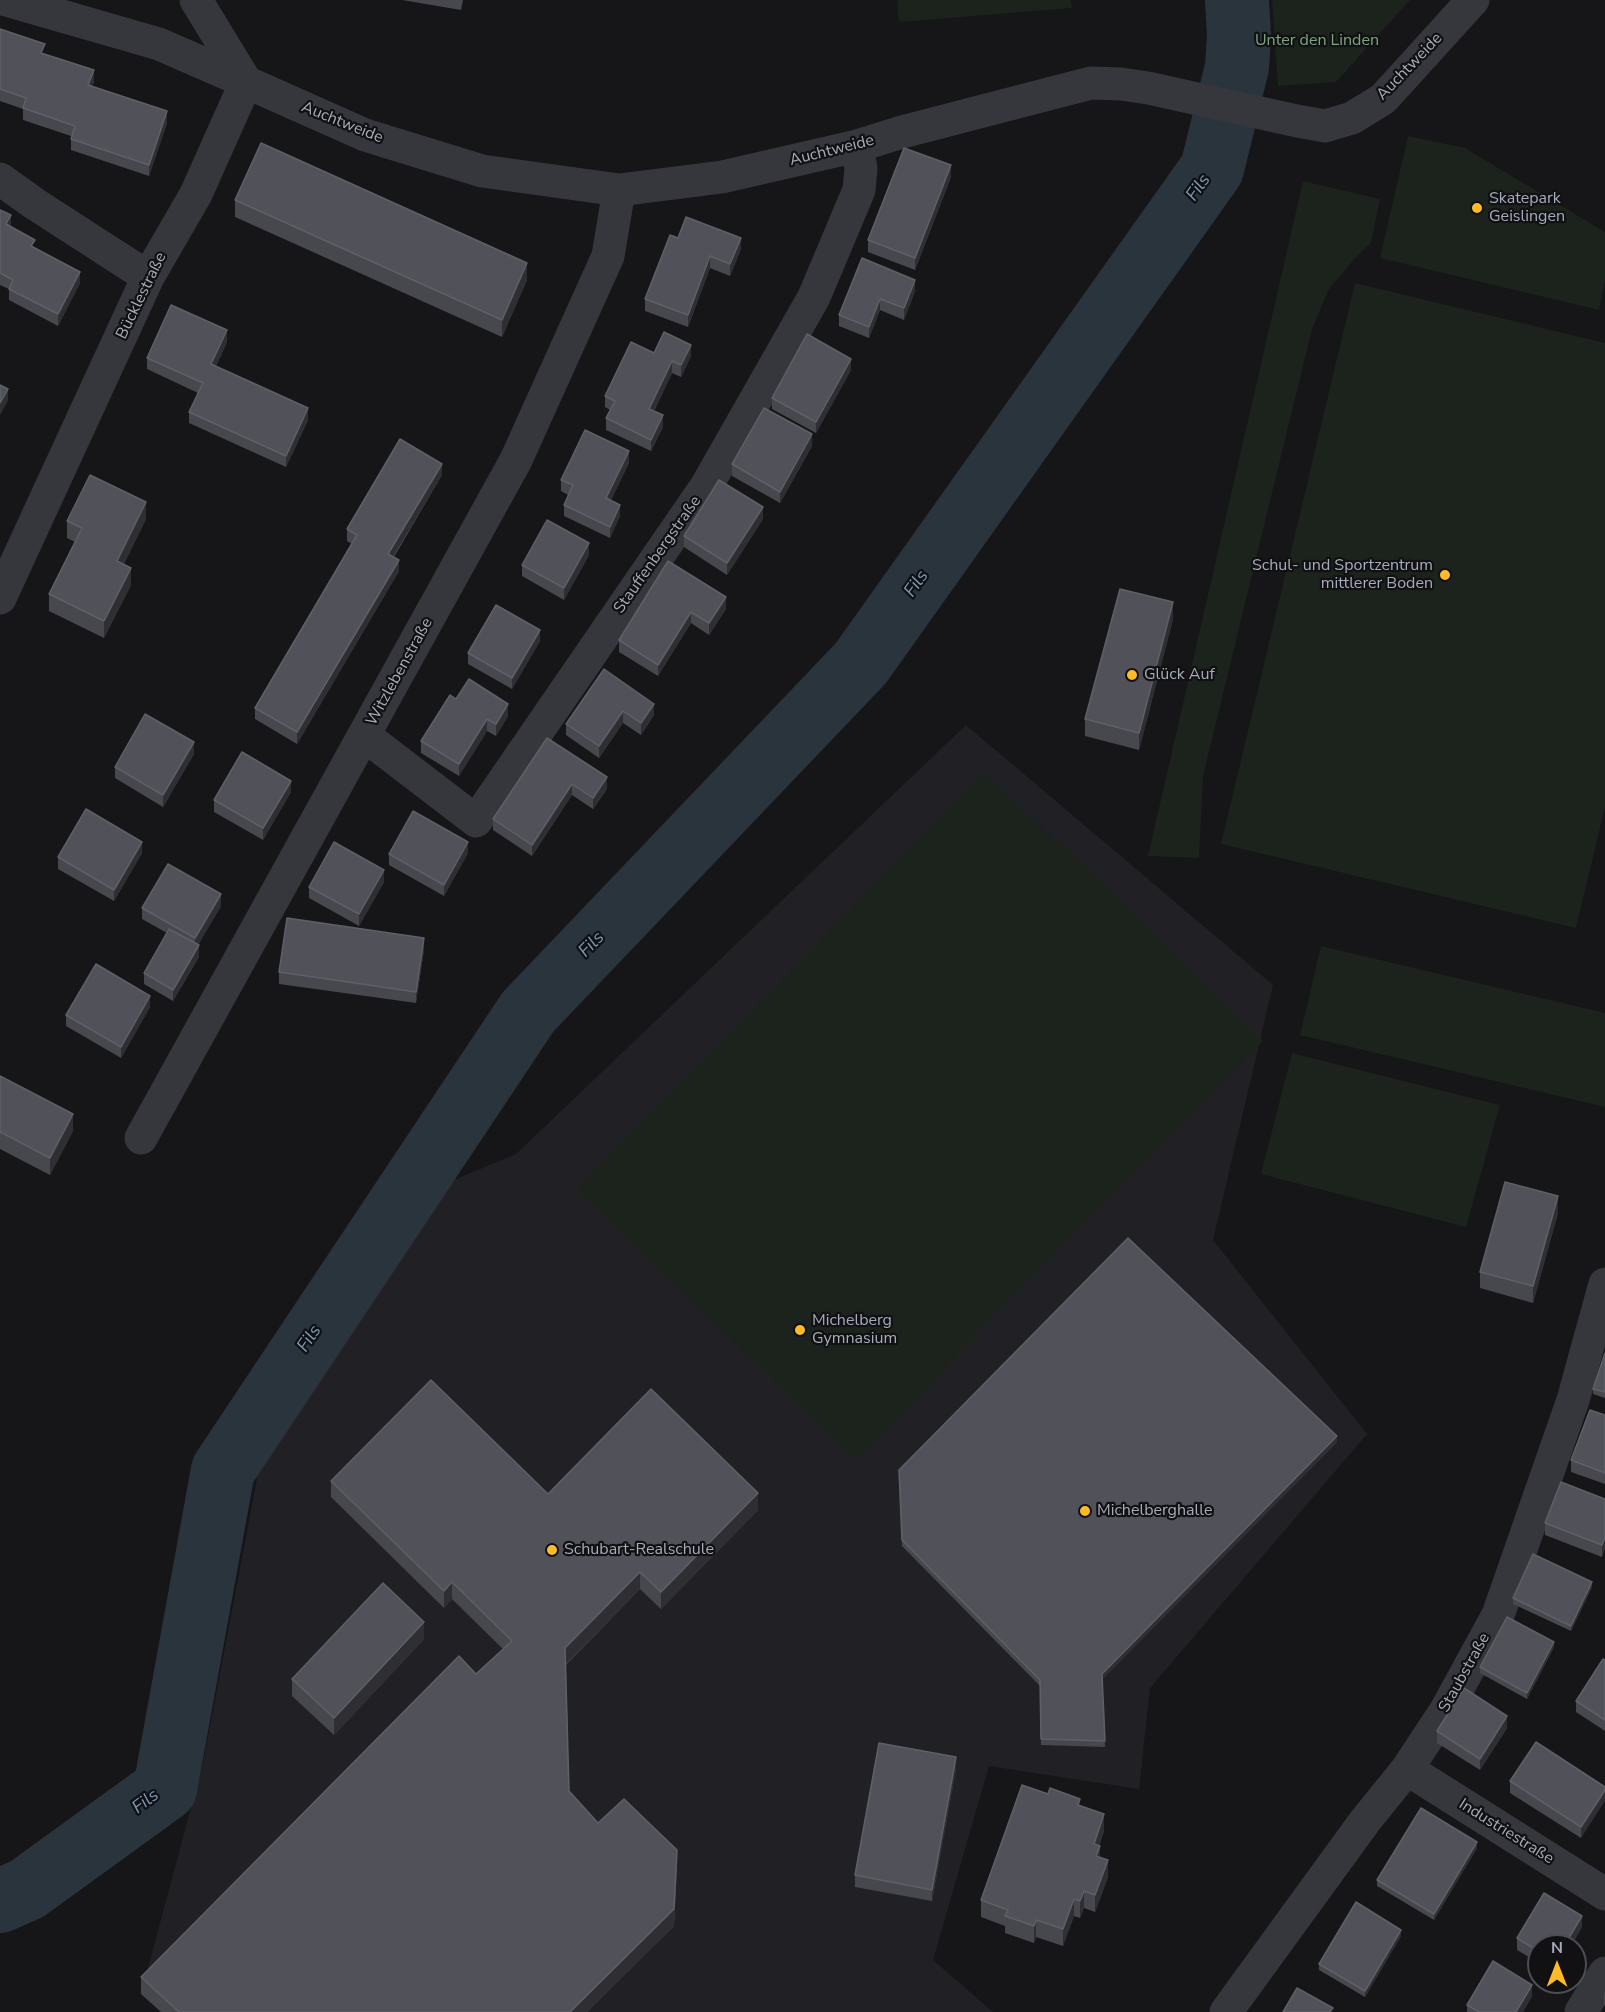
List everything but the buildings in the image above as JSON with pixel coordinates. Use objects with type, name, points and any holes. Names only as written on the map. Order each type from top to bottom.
[{"type":"street","points":[[6,0],[159,44],[246,82]]},
{"type":"street","points":[[196,0],[246,82]]},
{"type":"street","name":"Auchtweide","points":[[246,82],[365,135],[482,171],[619,190],[722,177],[857,146],[902,132],[1091,83],[1148,88],[1325,126],[1352,118],[1383,99],[1473,0]]},
{"type":"street","name":"Bücklestraße","points":[[0,598],[148,278],[196,194],[246,82]]},
{"type":"street","name":"Stauffenbergstraße","points":[[365,736],[476,821],[707,485],[814,297],[859,190],[861,168],[857,146]]},
{"type":"street","points":[[0,179],[148,278]]},
{"type":"street","name":"Witzlebenstraße","points":[[141,1138],[516,460],[608,256],[619,190]]},
{"type":"street","name":"Staubstraße","points":[[1226,2012],[1365,1821],[1407,1769],[1446,1710],[1498,1615],[1573,1400],[1605,1284]]},
{"type":"street","name":"Industriestraße","points":[[1407,1769],[1605,1894]]},
{"type":"street","points":[[1581,2012],[1605,1973]]},
{"type":"shaded area","name":"Michelberg Gymnasium","points":[[966,725],[1273,985],[1213,1240],[1367,1434],[1150,1688],[1139,1789],[989,1766],[933,1960],[993,2012],[161,2012],[141,1994],[203,1763],[268,1421],[375,1213],[516,1154]]},
{"type":"green space","points":[[897,0],[1071,0],[1072,8],[899,22]]},
{"type":"green space","name":"Unter den Linden","points":[[1272,0],[1410,0],[1336,82],[1278,86]]},
{"type":"green space","name":"Skatepark Geislingen","points":[[1408,136],[1465,148],[1605,232],[1605,281],[1599,310],[1380,258]]},
{"type":"green space","points":[[1303,181],[1380,199],[1371,243],[1329,289],[1312,329],[1203,776],[1199,858],[1148,856]]},
{"type":"green space","name":"Schul- und Sportzentrum mittlerer Boden","points":[[1355,283],[1605,343],[1605,807],[1576,928],[1221,844]]},
{"type":"green space","points":[[985,771],[1263,1041],[855,1459],[577,1190]]},
{"type":"green space","points":[[1321,946],[1605,1013],[1605,1107],[1300,1035]]},
{"type":"green space","points":[[1292,1053],[1500,1105],[1466,1227],[1261,1174]]},
{"type":"waterway","name":"Fils","points":[[0,1901],[27,1889],[165,1789],[223,1470],[528,1012],[861,663],[1212,169],[1237,67],[1239,35],[1237,0]]},
{"type":"place","name":"Skatepark Geislingen","points":[[1477,208]]},
{"type":"place","name":"Schul- und Sportzentrum mittlerer Boden","points":[[1445,575]]},
{"type":"place","name":"Glück Auf","points":[[1132,675]]},
{"type":"place","name":"Michelberg Gymnasium","points":[[800,1330]]},
{"type":"place","name":"Michelberghalle","points":[[1085,1511]]},
{"type":"place","name":"Schubart-Realschule","points":[[552,1550]]}]
